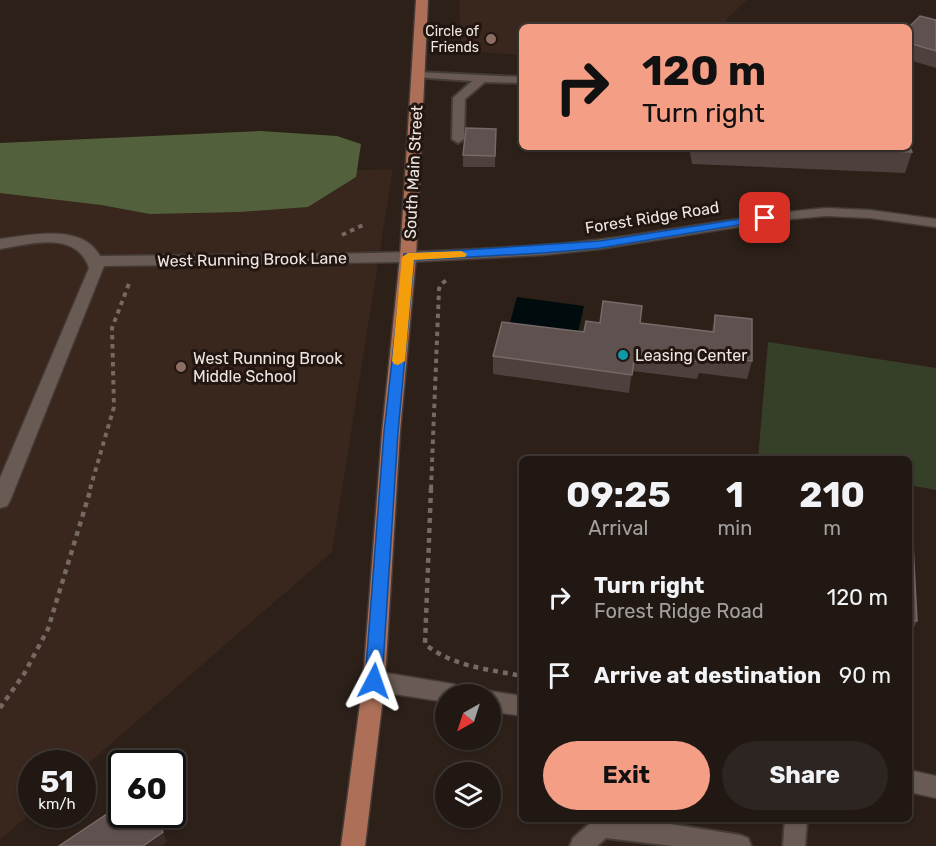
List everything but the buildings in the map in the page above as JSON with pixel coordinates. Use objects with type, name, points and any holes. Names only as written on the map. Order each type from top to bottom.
[{"type":"main road","name":"South Main Street","points":[[353,846],[374,681],[391,432],[408,257],[422,0]]},
{"type":"street","name":"Forest Ridge Road","points":[[408,257],[543,250],[600,244],[732,222],[826,212],[870,214],[936,223]]},
{"type":"street","points":[[0,244],[46,239],[70,240],[92,252],[97,268],[0,501]]},
{"type":"street","name":"West Running Brook Lane","points":[[96,261],[408,257]]},
{"type":"street","points":[[374,681],[435,691]]},
{"type":"street","points":[[501,703],[519,706]]},
{"type":"street","points":[[912,783],[936,787]]},
{"type":"lane","points":[[418,75],[519,80]]},
{"type":"lane","points":[[458,139],[459,98],[482,78]]},
{"type":"lane","points":[[794,846],[796,822]]},
{"type":"lane","points":[[581,846],[602,827],[628,828],[740,846]]},
{"type":"path","points":[[333,236],[345,234],[363,225]]},
{"type":"path","points":[[0,708],[24,675],[48,629],[63,583],[114,407],[117,387],[112,335],[114,321],[138,261]]},
{"type":"path","points":[[447,280],[441,284],[439,290],[425,644],[435,655],[452,662],[519,675]]},
{"type":"shaded area","name":"Circle of Friends","points":[[459,0],[747,0],[722,24],[519,24],[519,55],[461,51]]},
{"type":"shaded area","name":"West Running Brook Middle School","points":[[393,169],[332,552],[96,757],[96,750],[18,750],[18,824],[0,840],[0,182]]},
{"type":"shaded area","points":[[517,297],[584,306],[576,342],[507,333]]},
{"type":"green space","points":[[260,131],[337,136],[361,144],[356,177],[308,207],[239,212],[150,214],[101,205],[0,193],[0,143]]},
{"type":"green space","points":[[768,342],[936,368],[936,490],[912,486],[912,456],[758,456]]},
{"type":"slow traffic","points":[[398,361],[408,257],[461,254]]},
{"type":"place","name":"Circle of Friends","points":[[491,39]]},
{"type":"place","name":"Leasing Center","points":[[623,355]]},
{"type":"place","name":"West Running Brook Middle School","points":[[181,367]]},
{"type":"route","points":[[374,681],[391,432],[408,257],[543,250],[600,244],[765,218]]}]
